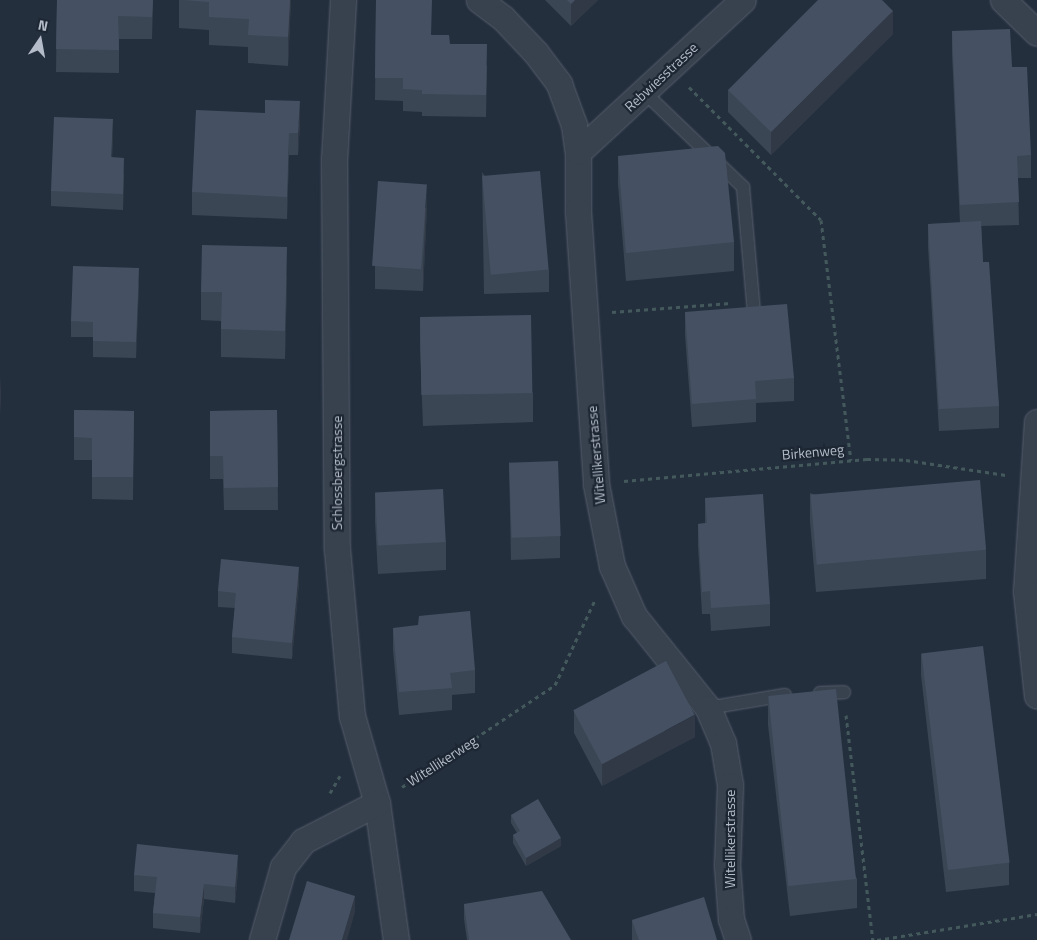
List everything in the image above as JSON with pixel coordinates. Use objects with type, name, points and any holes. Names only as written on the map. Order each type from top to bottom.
[{"type":"street","name":"Schlossbergstrasse","points":[[343,0],[334,159],[337,549],[352,716],[377,803],[396,940]]},
{"type":"street","name":"Witellikerstrasse","points":[[479,0],[503,18],[536,53],[559,84],[574,125],[578,152],[578,211],[587,315],[596,484],[612,566],[634,616],[708,708],[723,743],[730,785],[727,865],[731,918],[738,940]]},
{"type":"street","name":"Rebwiesstrasse","points":[[578,152],[671,69],[743,0]]},
{"type":"street","points":[[1003,0],[1037,33]]},
{"type":"street","points":[[1037,422],[1026,591],[1037,695]]},
{"type":"street","points":[[262,940],[283,867],[303,841],[377,803]]},
{"type":"lane","points":[[644,93],[743,187],[754,314]]},
{"type":"lane","points":[[708,708],[763,697],[844,692]]},
{"type":"path","points":[[671,69],[822,220],[851,460]]},
{"type":"path","points":[[587,315],[752,301]]},
{"type":"path","name":"Birkenweg","points":[[596,484],[851,460],[906,460],[1032,477]]},
{"type":"path","name":"Witellikerweg","points":[[377,803],[555,685],[612,566]]},
{"type":"path","points":[[844,692],[873,940]]},
{"type":"path","points":[[877,940],[1037,914]]},
{"type":"building","points":[[57,0],[153,0],[152,17],[118,16],[119,50],[56,49]]},
{"type":"building","points":[[184,0],[290,0],[288,37],[248,35],[249,19],[209,17],[209,2]]},
{"type":"building","points":[[376,0],[432,0],[431,35],[449,35],[450,44],[487,44],[486,95],[422,94],[422,90],[403,89],[403,78],[375,78]]},
{"type":"building","points":[[567,0],[575,0],[571,4]]},
{"type":"building","points":[[818,0],[882,0],[893,11],[771,132],[728,90]]},
{"type":"building","points":[[1010,29],[1012,67],[1027,67],[1031,155],[1017,156],[1019,202],[960,205],[952,31]]},
{"type":"building","points":[[265,100],[300,101],[298,133],[289,133],[287,197],[192,192],[196,110],[265,113]]},
{"type":"building","points":[[54,117],[113,119],[111,157],[124,158],[123,194],[51,191]]},
{"type":"building","points":[[718,146],[725,153],[734,242],[626,253],[618,156]]},
{"type":"building","points":[[540,171],[549,270],[491,275],[482,176]]},
{"type":"building","points":[[378,181],[427,184],[421,269],[372,266]]},
{"type":"building","points":[[981,221],[983,262],[989,262],[999,406],[939,409],[928,224]]},
{"type":"building","points":[[202,245],[287,247],[285,331],[221,329],[222,292],[201,292]]},
{"type":"building","points":[[73,266],[139,268],[136,342],[93,341],[93,322],[71,321]]},
{"type":"building","points":[[787,304],[794,378],[755,381],[756,399],[692,404],[685,312]]},
{"type":"building","points":[[531,315],[532,393],[421,395],[420,317]]},
{"type":"building","points":[[74,410],[134,411],[133,477],[92,477],[92,438],[74,437]]},
{"type":"building","points":[[277,410],[278,487],[224,488],[223,456],[210,456],[210,411]]},
{"type":"building","points":[[558,461],[561,536],[512,538],[509,463]]},
{"type":"building","points":[[980,480],[986,550],[817,565],[811,495]]},
{"type":"building","points":[[443,489],[446,542],[378,545],[375,493]]},
{"type":"building","points":[[763,494],[770,604],[711,608],[710,591],[702,592],[698,524],[707,523],[705,498]]},
{"type":"building","points":[[221,559],[299,567],[292,643],[232,637],[236,593],[218,591]]},
{"type":"building","points":[[470,611],[475,670],[450,673],[452,688],[399,692],[393,628],[418,625],[419,616]]},
{"type":"building","points":[[983,646],[1010,862],[948,870],[921,654]]},
{"type":"building","points":[[666,661],[695,715],[602,764],[573,710]]},
{"type":"building","points":[[836,689],[856,879],[788,886],[768,696]]},
{"type":"building","points":[[538,799],[561,838],[526,858],[513,835],[520,831],[511,815]]},
{"type":"building","points":[[137,844],[238,855],[235,887],[204,884],[200,917],[153,913],[157,877],[134,875]]},
{"type":"building","points":[[307,881],[355,896],[342,940],[289,940]]},
{"type":"building","points":[[542,891],[571,940],[469,940],[464,904]]},
{"type":"building","points":[[704,897],[717,940],[639,940],[632,920]]}]
